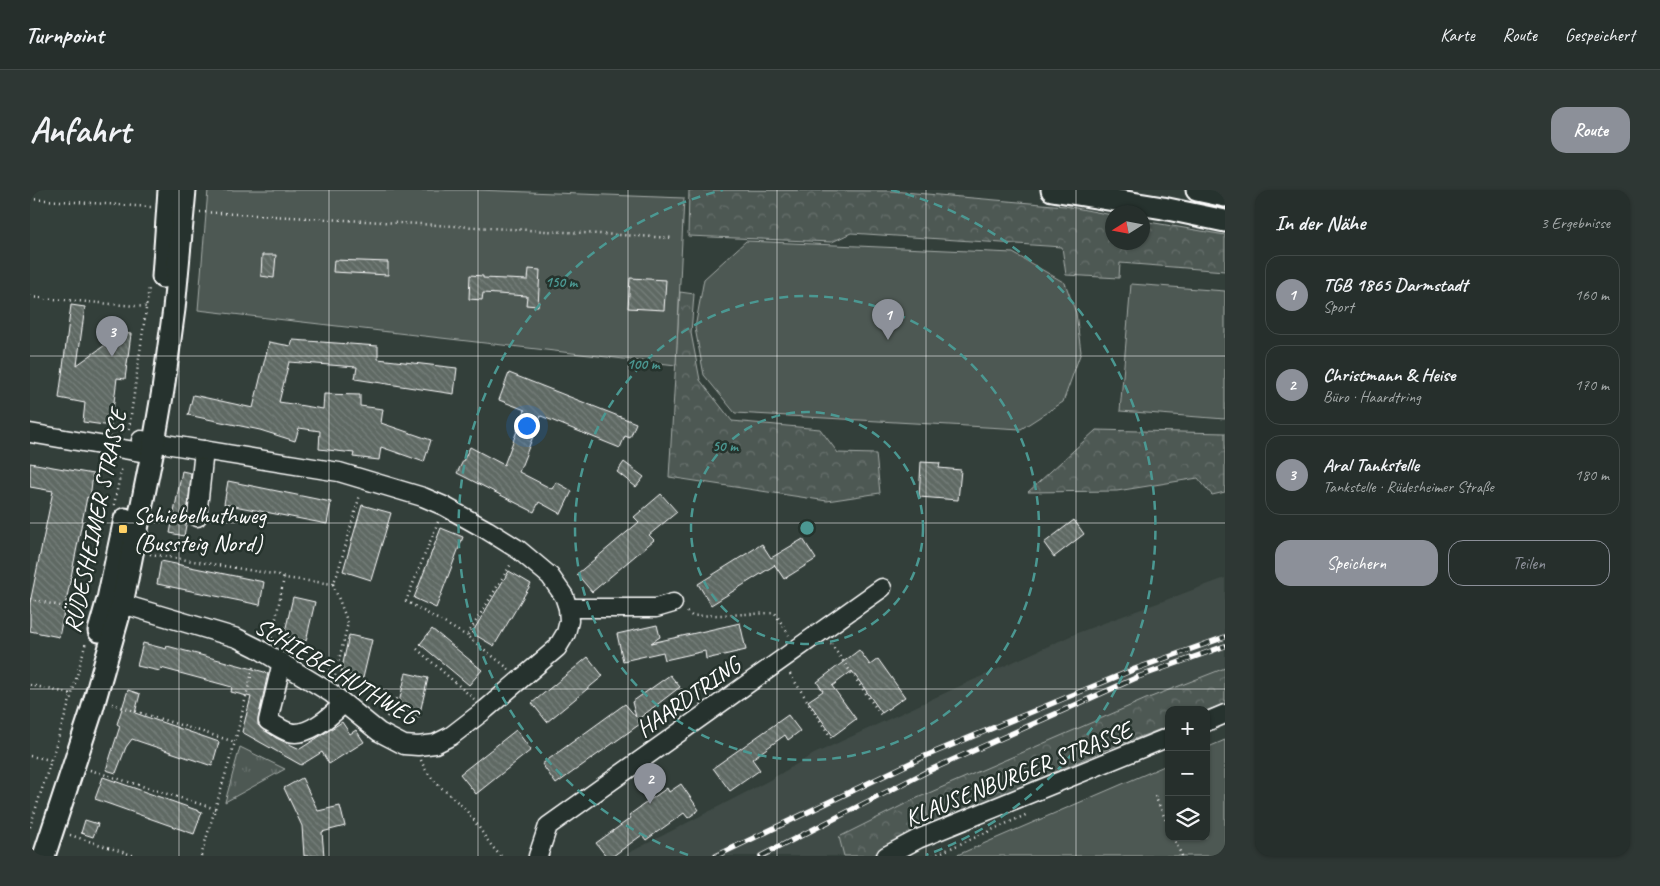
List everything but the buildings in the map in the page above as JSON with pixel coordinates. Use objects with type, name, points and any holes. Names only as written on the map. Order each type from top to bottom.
[{"type":"main road","name":"RÜDESHEIMER STRASSE","points":[[30,855],[78,709],[108,605],[147,447],[174,310],[185,190]]},
{"type":"main road","points":[[1052,190],[1163,208],[1225,221]]},
{"type":"main road","points":[[1196,190],[1225,196]]},
{"type":"main road","name":"RÜDESHEIMER STRASSE","points":[[44,856],[91,713],[108,605],[133,551],[147,447],[169,198]]},
{"type":"street","points":[[30,432],[147,447],[204,450],[340,472],[444,506],[487,530],[519,550],[550,576],[564,596],[568,608],[656,608],[673,603]]},
{"type":"street","points":[[197,517],[204,450]]},
{"type":"street","name":"HAARDTRING","points":[[538,856],[548,826],[882,588]]},
{"type":"street","name":"SCHIEBELHUTHWEG","points":[[108,605],[237,638],[269,654],[337,699],[379,732],[404,745],[418,746],[435,744],[451,736],[486,710],[557,648],[566,633],[569,621],[568,608]]},
{"type":"street","points":[[269,654],[268,721],[290,733],[298,733],[328,719],[337,699]]},
{"type":"street","points":[[1210,720],[1225,714]]},
{"type":"street","name":"KLAUSENBURGER STRASSE","points":[[886,856],[918,839],[1165,739]]},
{"type":"path","points":[[30,200],[157,207],[169,198]]},
{"type":"path","points":[[196,212],[674,238]]},
{"type":"path","points":[[30,297],[147,308]]},
{"type":"path","points":[[337,699],[348,623],[333,584],[364,479]]},
{"type":"path","points":[[444,506],[406,601],[467,636],[522,679]]},
{"type":"path","points":[[467,636],[519,550]]},
{"type":"path","points":[[133,551],[279,575],[284,578],[333,584]]},
{"type":"path","points":[[201,856],[235,742],[269,654],[284,578]]},
{"type":"path","points":[[30,599],[108,605]]},
{"type":"path","points":[[673,603],[692,616],[775,613],[798,648]]},
{"type":"path","points":[[822,631],[881,715]]},
{"type":"path","points":[[417,649],[486,710]]},
{"type":"path","points":[[781,660],[832,739]]},
{"type":"path","points":[[30,685],[72,694]]},
{"type":"path","points":[[379,732],[398,695]]},
{"type":"path","points":[[103,701],[235,742]]},
{"type":"path","points":[[418,746],[424,771],[470,815],[491,847],[501,856]]},
{"type":"path","points":[[30,756],[51,760]]},
{"type":"path","points":[[83,768],[216,808]]},
{"type":"path","points":[[1155,796],[1165,818]]},
{"type":"path","points":[[62,832],[135,856]]},
{"type":"path","points":[[1176,841],[1182,856]]},
{"type":"shaded area","points":[[1225,578],[1225,704],[1210,710],[1210,706],[1165,706],[1165,728],[1108,749],[1002,795],[873,856],[623,856],[768,781],[814,754],[1077,633]]},
{"type":"green space","points":[[208,190],[476,190],[684,198],[676,365],[198,310]]},
{"type":"green space","points":[[689,190],[892,191],[1065,206],[1105,214],[1105,250],[1150,250],[1150,222],[1225,235],[1225,271],[1120,263],[1119,278],[1066,275],[1062,247],[851,233],[832,242],[688,236]]},
{"type":"green space","points":[[746,241],[1013,253],[1065,283],[1076,313],[1081,352],[1063,402],[1021,429],[735,413],[704,375],[695,328],[704,279]]},
{"type":"green space","points":[[1131,284],[1225,291],[1225,419],[1120,411]]},
{"type":"green space","points":[[680,292],[694,294],[691,333],[700,380],[732,421],[820,429],[838,453],[876,454],[880,493],[827,501],[669,477]]},
{"type":"green space","points":[[1096,430],[1225,433],[1225,492],[1212,495],[1198,478],[1117,491],[1028,492]]},
{"type":"green space","points":[[1225,668],[1225,704],[1210,710],[1210,706],[1165,706],[1165,728],[1108,749],[1002,795],[873,856],[844,856],[839,837],[915,799],[1146,699]]},
{"type":"green space","points":[[1225,740],[1225,856],[955,856],[1165,766],[1165,841],[1210,841],[1210,746]]},
{"type":"green space","points":[[240,747],[285,769],[225,802]]},
{"type":"railway","points":[[716,856],[923,757],[1135,669],[1225,637]]},
{"type":"railway","points":[[761,856],[928,771],[1138,677],[1225,646]]},
{"type":"place","name":"TGB 1865 Darmstadt","points":[[888,340]]},
{"type":"place","name":"Aral Tankstelle","points":[[112,357]]},
{"type":"place","name":"Schiebelhuthweg (Bussteig Nord)","points":[[123,529]]},
{"type":"place","name":"Christmann & Heise","points":[[650,804]]}]
